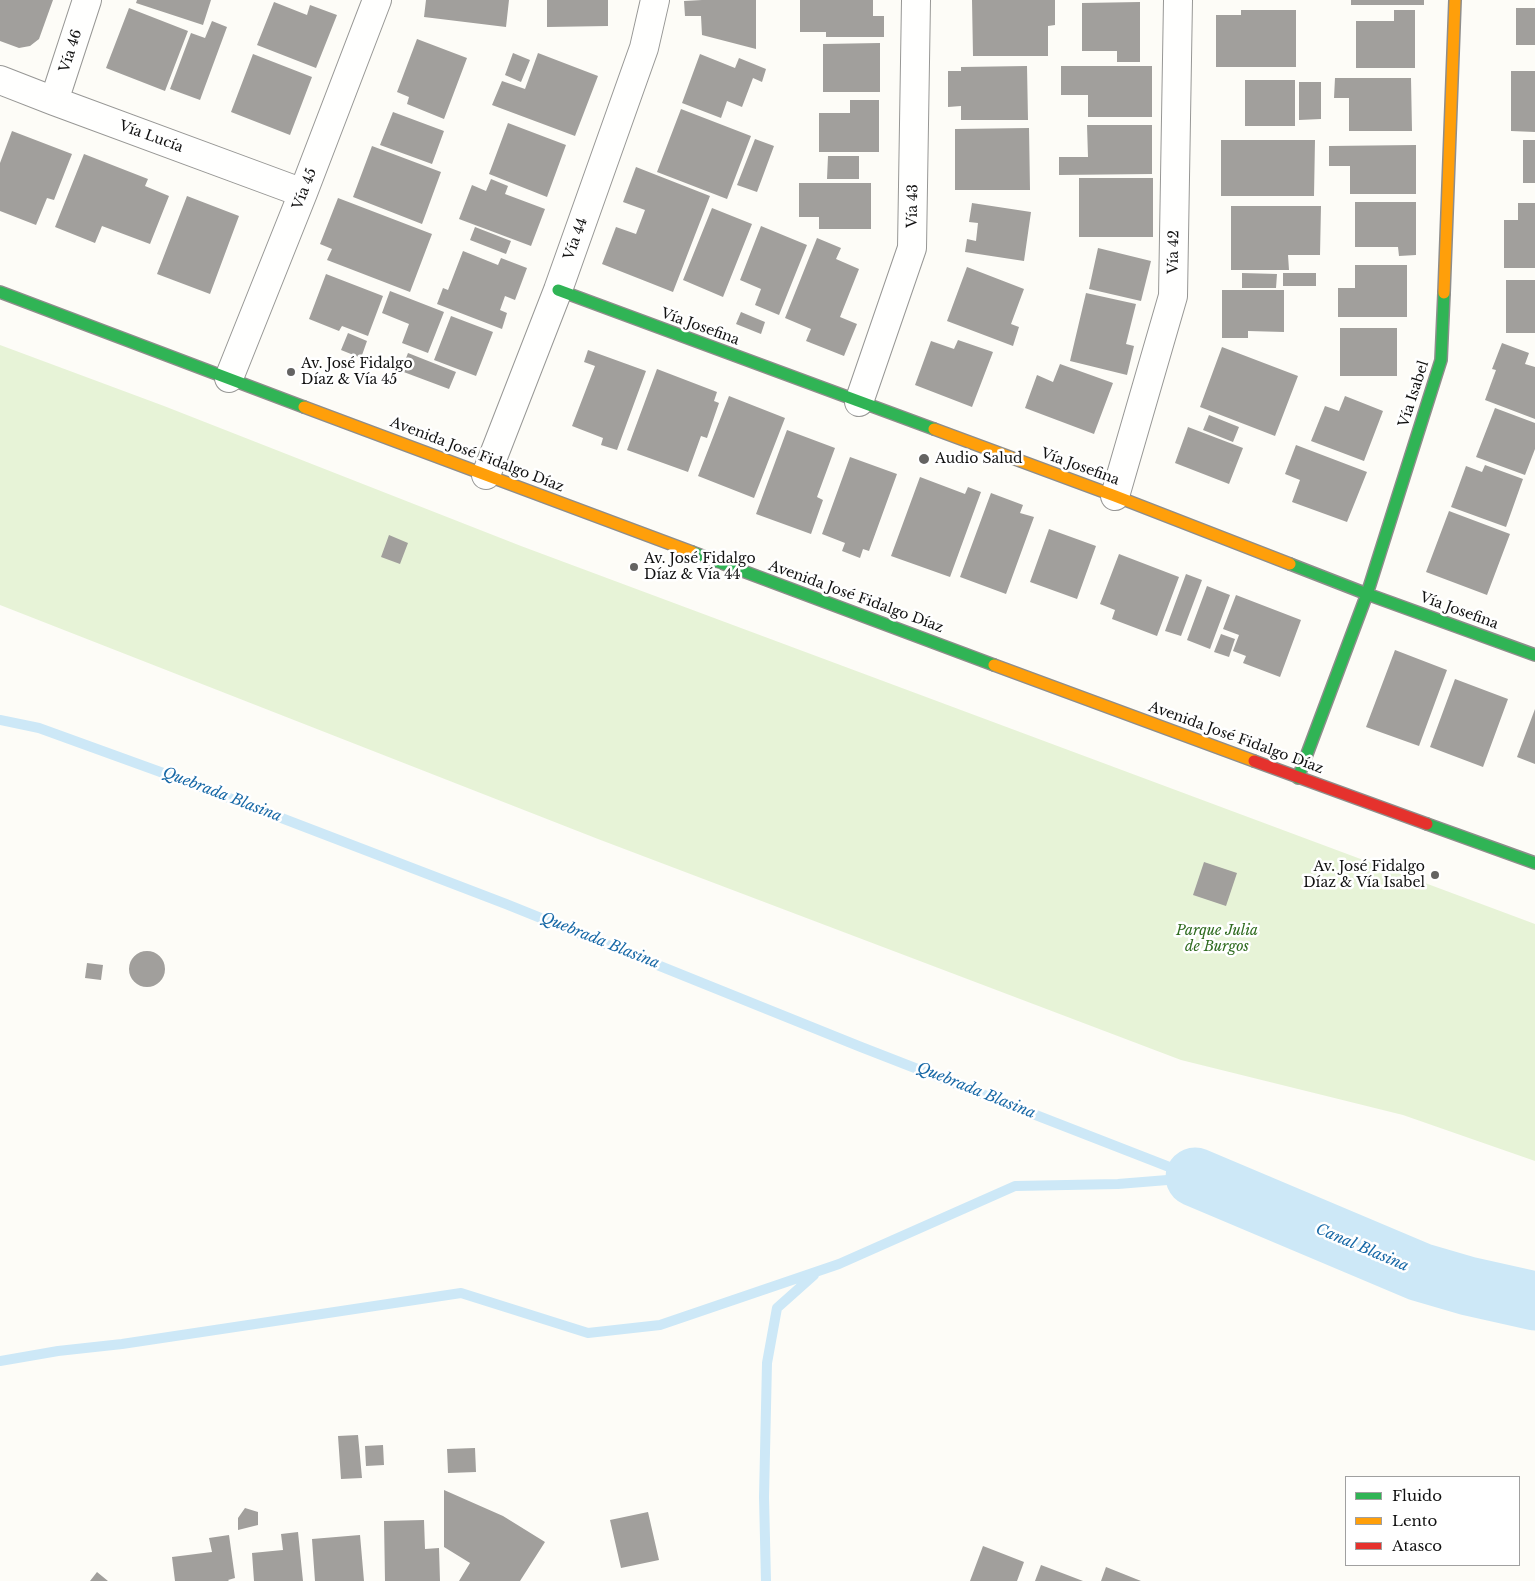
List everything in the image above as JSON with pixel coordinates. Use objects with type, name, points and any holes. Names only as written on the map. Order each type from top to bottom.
[{"type":"street","name":"Vía 46","points":[[54,102],[88,0]]},
{"type":"street","name":"Vía 45","points":[[229,378],[304,194],[377,0]]},
{"type":"street","name":"Vía 44","points":[[486,475],[558,290],[644,48],[655,0]]},
{"type":"street","name":"Vía 43","points":[[859,402],[912,248],[916,0]]},
{"type":"street","name":"Vía 42","points":[[1115,496],[1173,296],[1178,0]]},
{"type":"street","name":"Vía Isabel","points":[[1298,778],[1367,594],[1441,360],[1455,0]]},
{"type":"street","name":"Vía Lucía","points":[[0,80],[54,102],[304,194]]},
{"type":"street","name":"Vía Josefina","points":[[558,290],[1115,496],[1367,594],[1535,655]]},
{"type":"street","name":"Avenida José Fidalgo Díaz","points":[[0,292],[1298,778],[1535,864]]},
{"type":"green space","name":"Parque Julia de Burgos","points":[[0,345],[164,406],[521,546],[1535,924],[1535,1161],[1403,1115],[1181,1060],[598,839],[0,605]]},
{"type":"building","points":[[0,0],[53,0],[39,39],[30,46],[19,48],[0,41]]},
{"type":"building","points":[[137,0],[211,0],[203,25],[136,3]]},
{"type":"building","points":[[426,0],[509,0],[506,27],[424,17]]},
{"type":"building","points":[[547,0],[608,0],[608,26],[547,27]]},
{"type":"building","points":[[756,0],[756,49],[702,35],[701,16],[685,16],[684,1]]},
{"type":"building","points":[[800,0],[873,0],[873,16],[884,16],[884,37],[826,37],[826,32],[800,32]]},
{"type":"building","points":[[972,0],[1055,0],[1055,25],[1048,26],[1048,56],[973,56]]},
{"type":"building","points":[[1351,0],[1424,0],[1424,5],[1351,5]]},
{"type":"building","points":[[274,2],[307,15],[310,5],[337,15],[316,68],[257,45]]},
{"type":"building","points":[[1140,2],[1140,62],[1117,62],[1117,51],[1082,51],[1082,3]]},
{"type":"building","points":[[129,8],[188,31],[165,91],[106,68]]},
{"type":"building","points":[[1516,8],[1535,8],[1535,45],[1516,45]]},
{"type":"building","points":[[1241,10],[1296,10],[1296,67],[1216,67],[1216,15],[1241,15]]},
{"type":"building","points":[[1394,10],[1415,10],[1415,68],[1356,68],[1356,21],[1394,21]]},
{"type":"building","points":[[212,21],[227,27],[200,100],[170,89],[191,33],[205,38]]},
{"type":"building","points":[[417,39],[467,58],[444,119],[407,104],[409,97],[397,92]]},
{"type":"building","points":[[880,43],[880,92],[823,92],[823,44]]},
{"type":"building","points":[[513,53],[530,60],[521,82],[505,75]]},
{"type":"building","points":[[538,53],[598,76],[575,136],[492,105],[502,81],[525,89]]},
{"type":"building","points":[[253,54],[312,77],[290,135],[231,112]]},
{"type":"building","points":[[700,54],[735,68],[739,58],[766,69],[762,82],[753,78],[742,107],[727,101],[721,118],[682,103]]},
{"type":"building","points":[[1027,66],[1028,120],[961,120],[961,106],[948,107],[948,71],[961,71],[961,67]]},
{"type":"building","points":[[1061,66],[1152,66],[1152,117],[1088,117],[1088,95],[1061,95]]},
{"type":"building","points":[[1511,71],[1535,71],[1535,132],[1511,131]]},
{"type":"building","points":[[1335,78],[1411,78],[1412,131],[1349,131],[1349,98],[1334,98]]},
{"type":"building","points":[[1245,80],[1295,80],[1295,126],[1245,126]]},
{"type":"building","points":[[1299,82],[1321,82],[1321,119],[1299,120]]},
{"type":"building","points":[[850,100],[879,100],[879,152],[819,152],[819,113],[850,113]]},
{"type":"building","points":[[681,109],[751,136],[727,199],[657,172]]},
{"type":"building","points":[[393,112],[444,131],[432,164],[380,145]]},
{"type":"building","points":[[508,123],[566,145],[547,197],[489,174]]},
{"type":"building","points":[[1087,125],[1152,125],[1152,174],[1059,175],[1059,157],[1088,157]]},
{"type":"building","points":[[1029,128],[1030,190],[955,190],[955,129]]},
{"type":"building","points":[[12,131],[72,154],[54,200],[47,198],[36,225],[0,211],[0,163]]},
{"type":"building","points":[[755,139],[774,146],[757,192],[737,185]]},
{"type":"building","points":[[1221,140],[1315,140],[1314,196],[1221,196]]},
{"type":"building","points":[[1523,140],[1535,140],[1535,183],[1523,183]]},
{"type":"building","points":[[1416,145],[1416,194],[1350,194],[1350,166],[1329,166],[1329,146]]},
{"type":"building","points":[[372,146],[441,172],[422,224],[353,197]]},
{"type":"building","points":[[84,154],[148,179],[145,186],[169,196],[150,244],[102,226],[95,243],[55,227]]},
{"type":"building","points":[[828,156],[859,156],[859,179],[827,179]]},
{"type":"building","points":[[636,167],[710,196],[673,292],[602,264],[616,227],[636,234],[645,210],[623,202]]},
{"type":"building","points":[[1079,178],[1153,178],[1153,237],[1079,237]]},
{"type":"building","points":[[491,179],[508,186],[505,194],[545,209],[531,246],[459,219],[472,185],[486,191]]},
{"type":"building","points":[[799,183],[871,183],[871,229],[819,229],[819,217],[799,217]]},
{"type":"building","points":[[187,196],[239,216],[210,294],[157,274]]},
{"type":"building","points":[[338,198],[432,234],[410,292],[327,260],[332,249],[320,244]]},
{"type":"building","points":[[1355,202],[1416,202],[1416,255],[1399,256],[1398,247],[1355,247]]},
{"type":"building","points":[[972,203],[1031,212],[1024,261],[965,252],[967,239],[976,241],[978,223],[969,222]]},
{"type":"building","points":[[1518,203],[1535,203],[1535,268],[1504,268],[1504,220],[1518,220]]},
{"type":"building","points":[[1231,206],[1321,206],[1320,255],[1288,255],[1289,270],[1231,270]]},
{"type":"building","points":[[712,208],[752,224],[723,297],[683,280]]},
{"type":"building","points":[[761,226],[807,245],[779,315],[755,305],[761,289],[740,280]]},
{"type":"building","points":[[475,227],[511,241],[506,254],[470,240]]},
{"type":"building","points":[[817,238],[841,248],[836,259],[859,269],[840,317],[857,324],[844,356],[806,341],[811,329],[785,318]]},
{"type":"building","points":[[1098,248],[1151,261],[1141,301],[1089,289]]},
{"type":"building","points":[[463,251],[498,265],[501,258],[527,268],[515,300],[505,296],[500,310],[507,313],[502,329],[437,304],[443,288],[448,290]]},
{"type":"building","points":[[1355,265],[1407,265],[1407,317],[1338,317],[1338,288],[1355,288]]},
{"type":"building","points":[[967,267],[1024,289],[1011,324],[1019,327],[1013,346],[947,321]]},
{"type":"building","points":[[1242,273],[1277,274],[1276,288],[1242,288]]},
{"type":"building","points":[[1283,273],[1316,273],[1316,286],[1283,286]]},
{"type":"building","points":[[326,274],[383,296],[368,336],[342,326],[339,331],[309,319]]},
{"type":"building","points":[[1506,280],[1535,280],[1535,333],[1506,333]]},
{"type":"building","points":[[1222,290],[1284,290],[1284,332],[1248,331],[1248,338],[1222,338]]},
{"type":"building","points":[[390,291],[444,312],[428,353],[402,343],[409,324],[382,313]]},
{"type":"building","points":[[1086,293],[1136,304],[1126,344],[1134,346],[1127,375],[1070,361]]},
{"type":"building","points":[[741,312],[765,322],[761,334],[736,324]]},
{"type":"building","points":[[451,316],[493,332],[476,376],[434,360]]},
{"type":"building","points":[[1340,328],[1397,328],[1397,376],[1340,376]]},
{"type":"building","points":[[348,333],[367,341],[361,358],[341,350]]},
{"type":"building","points":[[958,340],[993,352],[972,407],[915,385],[931,341],[954,349]]},
{"type":"building","points":[[1502,343],[1529,353],[1525,364],[1535,367],[1535,419],[1485,400],[1496,370],[1492,369]]},
{"type":"building","points":[[1222,347],[1298,376],[1275,436],[1200,407]]},
{"type":"building","points":[[588,350],[646,371],[617,450],[601,445],[603,438],[572,426],[595,366],[584,362]]},
{"type":"building","points":[[408,353],[456,372],[449,389],[401,371]]},
{"type":"building","points":[[1060,364],[1113,383],[1094,434],[1025,408],[1037,375],[1053,382]]},
{"type":"building","points":[[657,369],[717,392],[714,401],[719,403],[707,438],[701,436],[688,472],[627,450]]},
{"type":"building","points":[[729,396],[785,418],[754,498],[698,476]]},
{"type":"building","points":[[1345,396],[1383,411],[1364,461],[1311,441],[1325,406],[1339,411]]},
{"type":"building","points":[[1495,408],[1535,423],[1535,449],[1525,475],[1476,457]]},
{"type":"building","points":[[1209,415],[1239,427],[1233,442],[1203,430]]},
{"type":"building","points":[[1188,427],[1243,448],[1229,484],[1175,463]]},
{"type":"building","points":[[787,430],[835,448],[817,497],[823,500],[811,534],[756,514]]},
{"type":"building","points":[[1296,445],[1367,472],[1347,522],[1292,502],[1300,480],[1285,474]]},
{"type":"building","points":[[850,457],[897,474],[869,551],[863,549],[860,558],[842,551],[845,543],[822,534]]},
{"type":"building","points":[[1485,465],[1523,479],[1506,527],[1451,507],[1466,466],[1482,472]]},
{"type":"building","points":[[920,477],[965,494],[968,487],[981,492],[950,577],[891,556]]},
{"type":"building","points":[[991,493],[1023,505],[1020,513],[1034,517],[1006,594],[960,577]]},
{"type":"building","points":[[1449,511],[1510,534],[1487,595],[1426,572]]},
{"type":"building","points":[[1049,529],[1096,546],[1077,599],[1030,582]]},
{"type":"building","points":[[389,535],[408,543],[400,564],[381,557]]},
{"type":"building","points":[[1119,554],[1179,577],[1157,636],[1112,619],[1115,610],[1100,604]]},
{"type":"building","points":[[1186,574],[1202,580],[1181,636],[1165,631]]},
{"type":"building","points":[[1207,586],[1230,595],[1210,649],[1187,640]]},
{"type":"building","points":[[1236,595],[1301,620],[1280,677],[1243,663],[1246,656],[1233,651],[1239,635],[1223,629]]},
{"type":"building","points":[[1221,634],[1235,639],[1229,657],[1214,652]]},
{"type":"building","points":[[1395,650],[1447,670],[1419,746],[1366,727]]},
{"type":"building","points":[[1455,679],[1508,699],[1483,767],[1430,747]]},
{"type":"building","points":[[1535,709],[1535,764],[1517,757]]},
{"type":"building","points":[[1204,862],[1237,873],[1226,906],[1193,895]]},
{"type":"building","points":[[147,951],[154,952],[160,956],[164,962],[164,976],[160,982],[154,986],[147,987],[140,986],[134,982],[130,976],[129,969],[130,962],[134,956],[140,952]]},
{"type":"building","points":[[87,963],[103,965],[101,980],[85,978]]},
{"type":"building","points":[[358,1435],[362,1478],[341,1479],[338,1436]]},
{"type":"building","points":[[383,1445],[384,1465],[366,1466],[365,1446]]},
{"type":"building","points":[[475,1448],[476,1472],[448,1473],[447,1449]]},
{"type":"building","points":[[444,1490],[503,1516],[545,1542],[520,1581],[459,1581],[470,1563],[444,1547]]},
{"type":"building","points":[[245,1508],[258,1512],[258,1525],[238,1530],[238,1518]]},
{"type":"building","points":[[648,1512],[659,1560],[621,1568],[610,1520]]},
{"type":"building","points":[[424,1520],[425,1549],[439,1548],[440,1581],[385,1581],[384,1521]]},
{"type":"building","points":[[298,1532],[303,1581],[254,1581],[252,1553],[283,1550],[281,1534]]},
{"type":"building","points":[[229,1535],[235,1578],[229,1581],[175,1581],[172,1557],[212,1552],[209,1538]]},
{"type":"building","points":[[360,1535],[364,1581],[315,1581],[312,1539]]},
{"type":"building","points":[[983,1546],[1024,1562],[1017,1581],[970,1581]]},
{"type":"building","points":[[1041,1565],[1083,1581],[1035,1581]]},
{"type":"building","points":[[1106,1567],[1141,1581],[1101,1581]]},
{"type":"building","points":[[97,1572],[108,1581],[90,1581]]},
{"type":"waterway","name":"Quebrada Blasina","points":[[0,720],[39,728],[177,778],[506,904],[861,1047],[1195,1177]]},
{"type":"waterway","name":"Canal Blasina","points":[[1195,1177],[1420,1272],[1468,1286],[1535,1301]]},
{"type":"waterway","points":[[0,1361],[461,1293],[588,1333],[660,1325],[839,1264],[1015,1186],[1118,1184],[1192,1178]]},
{"type":"waterway","points":[[766,1581],[764,1497],[767,1363],[777,1308],[814,1275]]},
{"type":"traffic: fast","points":[[558,290],[934,429]]},
{"type":"traffic: fast","points":[[0,292],[304,407]]},
{"type":"traffic: fast","points":[[1298,778],[1367,594],[1441,360],[1444,293]]},
{"type":"traffic: fast","points":[[692,552],[994,665]]},
{"type":"traffic: fast","points":[[1290,564],[1535,655]]},
{"type":"traffic: fast","points":[[1427,824],[1535,863]]},
{"type":"traffic: slow","points":[[1444,293],[1455,0]]},
{"type":"traffic: slow","points":[[304,407],[692,552]]},
{"type":"traffic: slow","points":[[934,429],[1115,496],[1290,564]]},
{"type":"traffic: slow","points":[[994,665],[1254,761]]},
{"type":"traffic: jam","points":[[1254,761],[1427,824]]},
{"type":"place","name":"Av. José Fidalgo Díaz & Vía 45","points":[[291,372]]},
{"type":"place","name":"Audio Salud","points":[[924,459]]},
{"type":"place","name":"Av. José Fidalgo Díaz & Vía 44","points":[[634,567]]},
{"type":"place","name":"Av. José Fidalgo Díaz & Vía Isabel","points":[[1435,875]]}]
